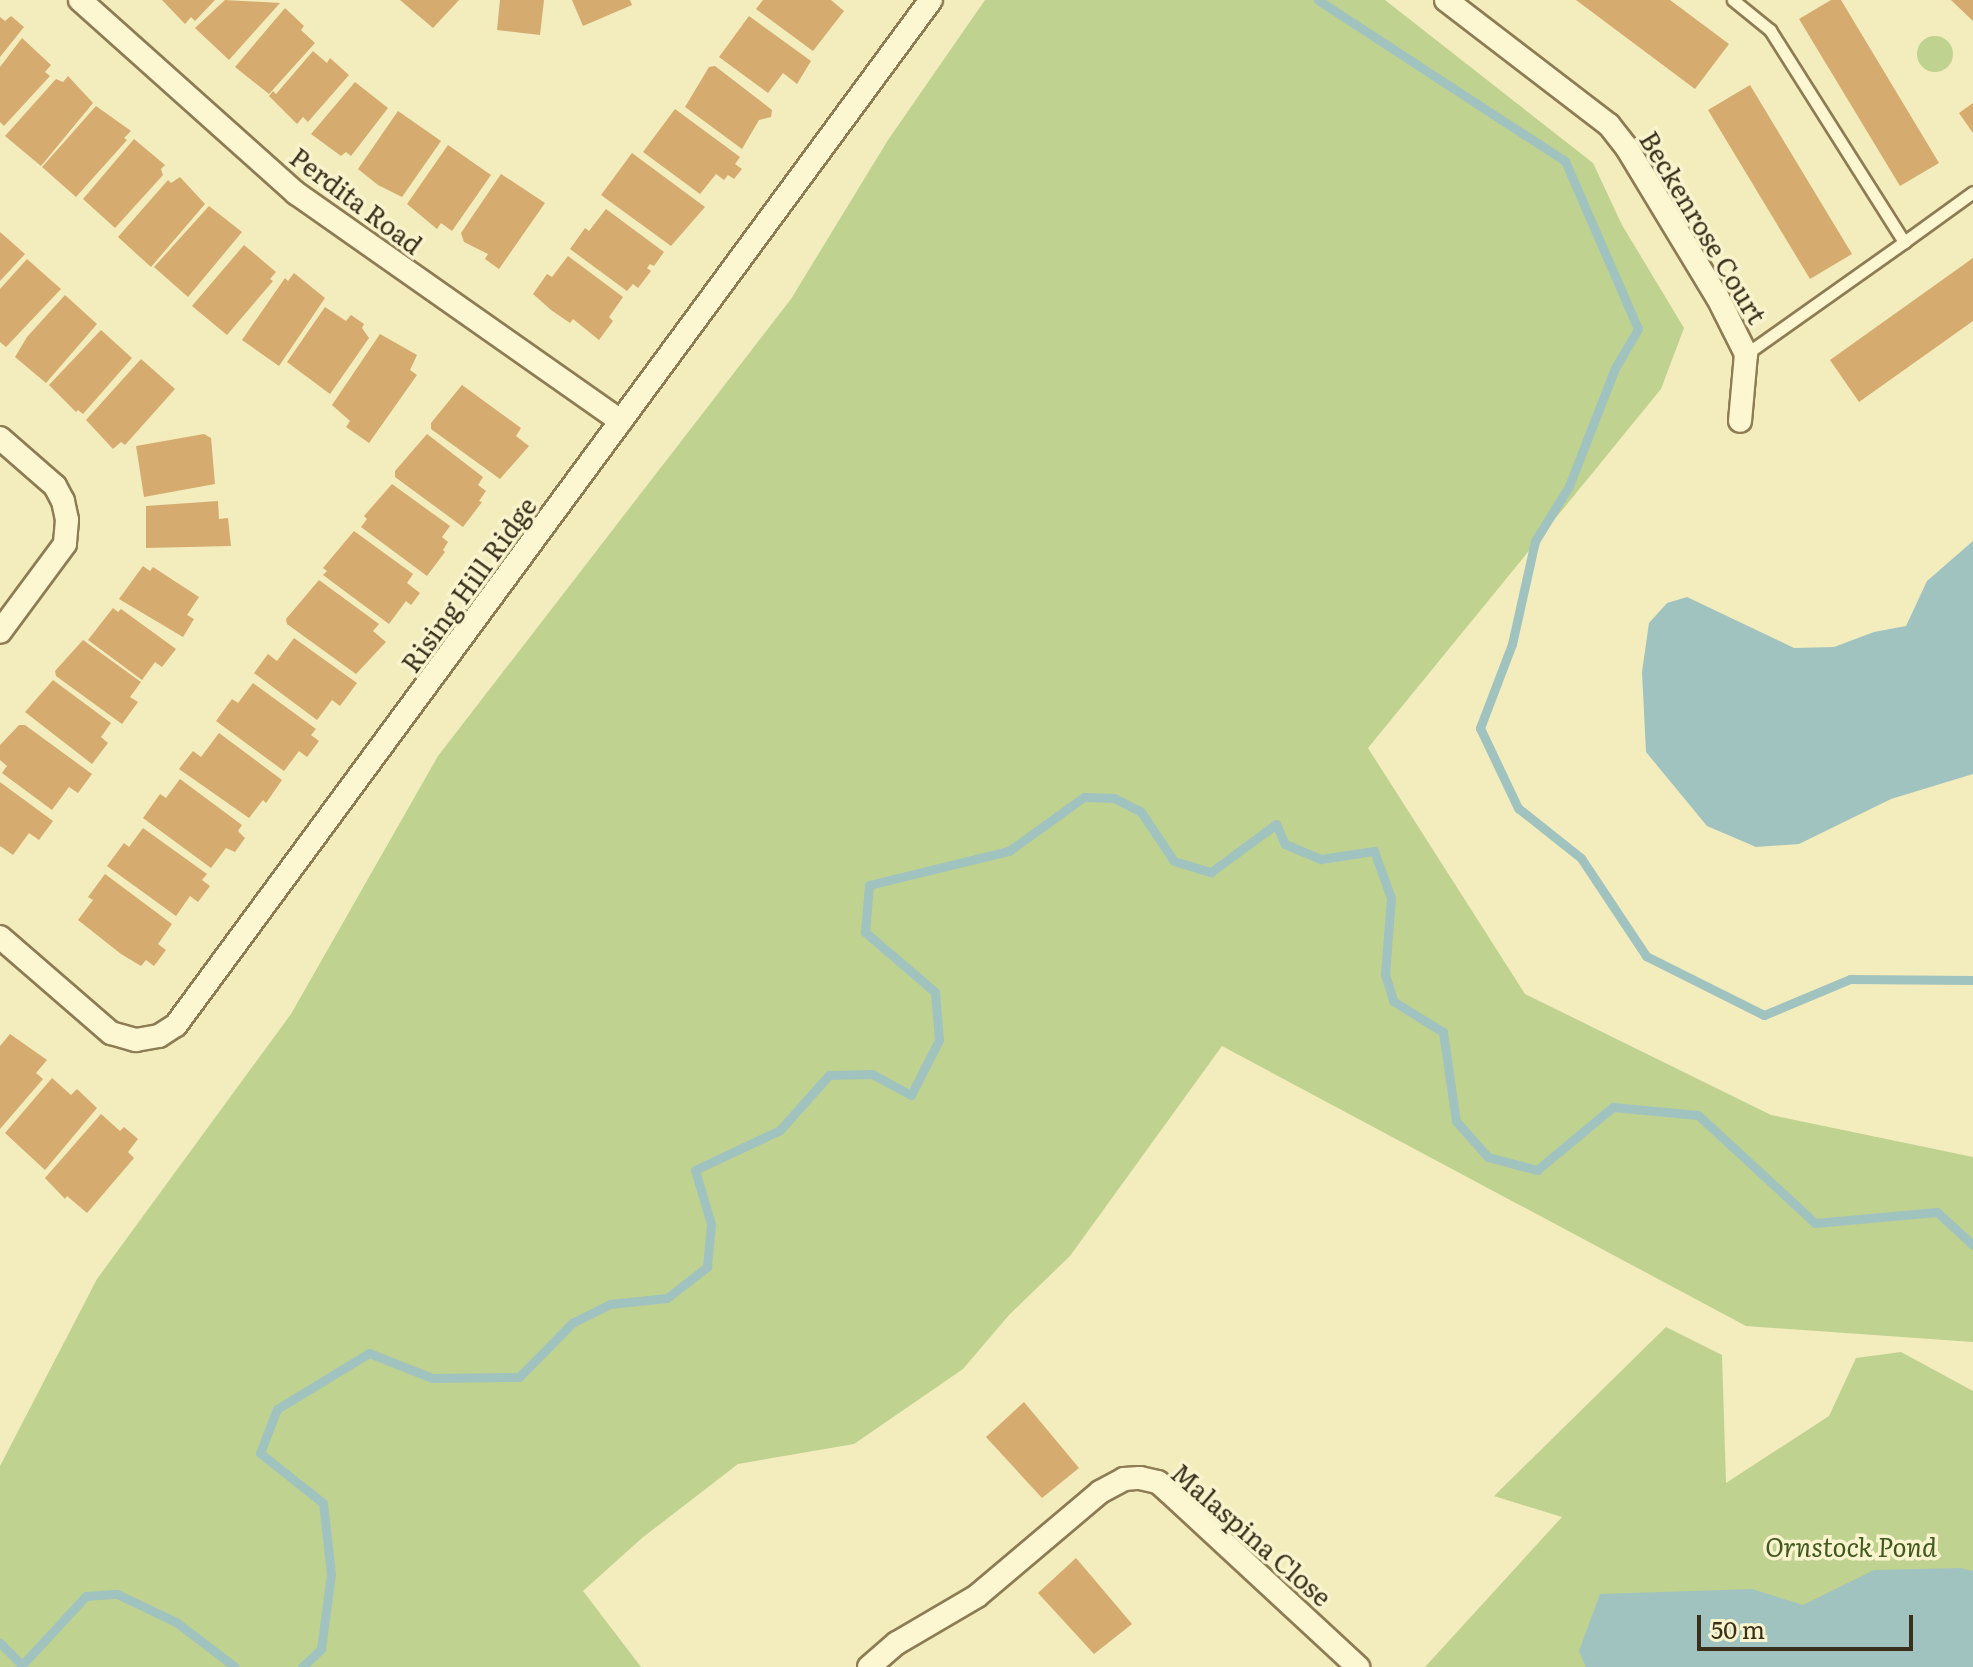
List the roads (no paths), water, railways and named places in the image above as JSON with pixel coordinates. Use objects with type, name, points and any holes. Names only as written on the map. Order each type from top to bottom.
[{"type":"street","name":"Perdita Road","points":[[80,0],[296,193],[621,421]]},
{"type":"street","name":"Beckenrose Court","points":[[1446,0],[1609,125],[1627,148],[1718,298],[1746,354],[1740,421]]},
{"type":"street","name":"Rising Hill Ridge","points":[[0,937],[111,1033],[136,1040],[159,1036],[176,1025],[621,421],[920,4]]},
{"type":"street","points":[[0,438],[55,486],[63,501],[67,520],[65,544],[0,632]]},
{"type":"street","name":"Malaspina Close","points":[[869,1667],[897,1643],[977,1596],[1100,1492],[1124,1479],[1140,1478],[1158,1482],[1358,1667]]},
{"type":"lane","points":[[1733,0],[1770,30],[1904,242]]},
{"type":"lane","points":[[1746,354],[1973,192]]},
{"type":"water","points":[[1973,541],[1973,774],[1891,799],[1799,844],[1756,847],[1707,826],[1646,752],[1642,672],[1649,623],[1667,603],[1687,597],[1794,648],[1834,647],[1874,632],[1906,626],[1927,581]]},
{"type":"water","points":[[1961,1568],[1973,1571],[1973,1667],[1586,1667],[1579,1651],[1600,1594],[1752,1589],[1803,1605],[1874,1570]]},
{"type":"waterway","points":[[1318,0],[1565,161],[1638,329],[1615,368],[1569,486],[1535,541],[1512,644],[1480,728],[1518,808],[1581,858],[1646,956],[1764,1015],[1850,979],[1973,980]]},
{"type":"waterway","points":[[302,1667],[321,1649],[331,1574],[323,1503],[260,1453],[277,1409],[369,1353],[432,1378],[519,1377],[572,1323],[610,1304],[667,1298],[707,1267],[711,1224],[695,1170],[780,1130],[829,1075],[872,1074],[911,1095],[939,1040],[935,992],[865,932],[869,885],[1009,851],[1084,797],[1114,798],[1141,812],[1174,861],[1211,872],[1276,824],[1285,844],[1321,859],[1374,851],[1391,898],[1385,974],[1393,1001],[1443,1032],[1456,1121],[1488,1157],[1537,1170],[1613,1107],[1698,1115],[1815,1223],[1937,1212],[1973,1245]]},
{"type":"waterway","points":[[0,1643],[22,1665],[86,1596],[117,1594],[176,1622],[235,1667]]},
{"type":"park label","name":"Ornstock Pond","points":[[1851,1546]]}]
